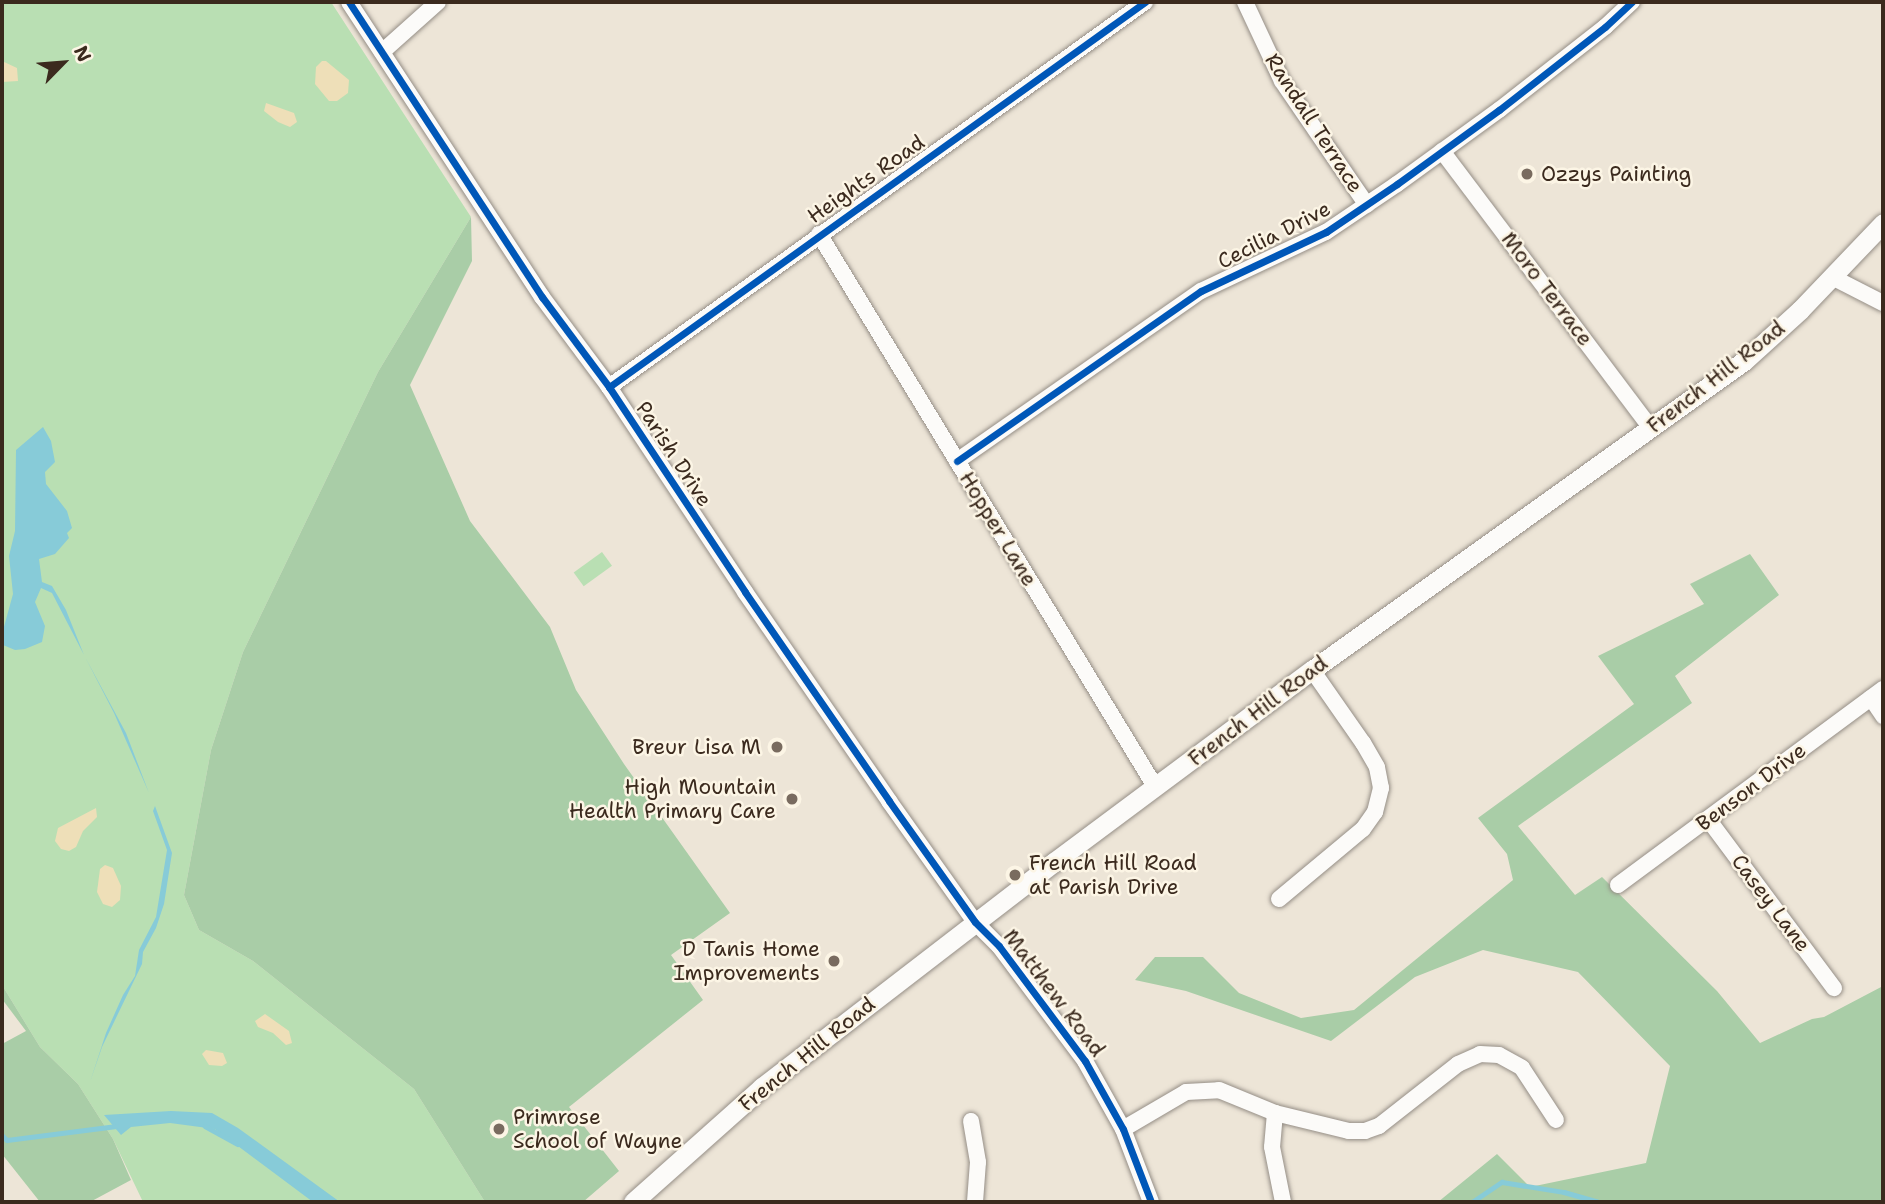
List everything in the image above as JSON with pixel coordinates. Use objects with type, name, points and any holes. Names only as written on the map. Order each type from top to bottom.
[{"type":"main road","name":"French Hill Road","points":[[633,1202],[762,1087],[975,922],[1312,670],[1744,361],[1832,277],[1883,223]]},
{"type":"main road","points":[[643,1202],[681,1161]]},
{"type":"street","name":"Parish Drive","points":[[349,2],[542,297],[608,387],[745,592],[975,922]]},
{"type":"street","points":[[382,52],[438,2]]},
{"type":"street","name":"Heights Road","points":[[608,387],[1145,2]]},
{"type":"street","name":"Randall Terrace","points":[[1245,2],[1282,81],[1367,205]]},
{"type":"street","name":"Cecilia Drive","points":[[957,461],[1201,291],[1326,232],[1367,205],[1443,151],[1605,27],[1632,2]]},
{"type":"street","name":"Moro Terrace","points":[[1443,151],[1651,428]]},
{"type":"street","name":"Hopper Lane","points":[[819,234],[1156,788]]},
{"type":"street","points":[[1832,277],[1883,303]]},
{"type":"street","points":[[1279,899],[1363,829],[1375,811],[1381,788],[1377,767],[1363,743],[1312,670]]},
{"type":"street","points":[[1877,694],[1883,716]]},
{"type":"street","name":"Benson Drive","points":[[1618,886],[1877,694]]},
{"type":"street","name":"Casey Lane","points":[[1708,819],[1834,988]]},
{"type":"street","name":"Matthew Road","points":[[975,922],[999,946],[1085,1061],[1123,1129],[1152,1202]]},
{"type":"street","points":[[1123,1129],[1186,1092],[1219,1090],[1275,1113],[1349,1131],[1365,1131],[1379,1126],[1458,1064],[1480,1054],[1499,1055],[1522,1068],[1556,1120]]},
{"type":"street","points":[[1275,1113],[1272,1147],[1283,1202]]},
{"type":"street","points":[[971,1121],[978,1162],[975,1202]]},
{"type":"green space","points":[[2,2],[331,2],[471,217],[378,372],[243,652],[211,750],[184,895],[199,930],[253,961],[414,1089],[485,1202],[143,1202],[113,1139],[78,1084],[40,1047],[2,985]]},
{"type":"green space","points":[[471,217],[472,261],[410,385],[470,521],[550,627],[576,690],[624,764],[730,913],[671,955],[703,1000],[569,1107],[619,1171],[583,1202],[485,1202],[414,1089],[253,961],[199,930],[184,895],[211,750],[243,652],[378,372]]},
{"type":"green space","points":[[602,552],[612,566],[584,586],[574,573]]},
{"type":"green space","points":[[1750,554],[1779,595],[1675,676],[1692,703],[1518,826],[1575,895],[1602,877],[1717,991],[1760,1043],[1812,1019],[1824,1017],[1883,986],[1883,1202],[1438,1202],[1497,1154],[1530,1187],[1646,1163],[1670,1066],[1578,972],[1483,950],[1415,977],[1331,1041],[1186,991],[1135,980],[1155,957],[1203,957],[1239,993],[1301,1018],[1354,1010],[1513,880],[1507,854],[1478,818],[1634,704],[1598,656],[1704,604],[1690,584]]},
{"type":"green space","points":[[2,985],[40,1047],[78,1084],[113,1139],[131,1180],[90,1202],[40,1202],[2,1154],[2,1044],[26,1031],[2,999]]},
{"type":"sand","points":[[2,61],[17,68],[18,81],[2,82]]},
{"type":"sand","points":[[326,61],[349,80],[348,93],[337,101],[329,101],[315,84],[316,67]]},
{"type":"sand","points":[[266,103],[294,113],[297,122],[290,127],[278,122],[264,111]]},
{"type":"sand","points":[[96,808],[97,817],[83,831],[76,847],[69,851],[61,849],[55,841],[58,828]]},
{"type":"sand","points":[[105,865],[113,868],[121,886],[120,900],[112,907],[103,904],[97,892],[100,869]]},
{"type":"sand","points":[[265,1014],[289,1031],[292,1043],[286,1045],[273,1033],[258,1027],[255,1021]]},
{"type":"sand","points":[[206,1050],[223,1053],[227,1063],[222,1066],[209,1065],[202,1054]]},
{"type":"water","points":[[43,427],[51,441],[55,462],[45,472],[46,484],[67,511],[72,528],[67,533],[69,538],[55,554],[39,559],[42,582],[52,586],[66,610],[84,655],[52,593],[41,588],[35,602],[45,626],[42,642],[15,650],[3,645],[2,634],[13,594],[9,556],[15,531],[16,450]]},
{"type":"water","points":[[85,657],[126,733],[149,793],[114,713]]},
{"type":"water","points":[[155,806],[172,853],[164,904],[156,928],[143,952],[142,964],[102,1047],[90,1082],[106,1033],[135,976],[139,950],[156,917],[167,850],[153,811]]},
{"type":"water","points":[[171,1111],[212,1113],[238,1128],[340,1202],[313,1202],[215,1129],[170,1123],[131,1127],[121,1135],[104,1115]]},
{"type":"waterway","points":[[2,1135],[7,1140],[116,1126]]},
{"type":"waterway","points":[[205,1126],[237,1144]]},
{"type":"waterway","points":[[1472,1202],[1502,1182],[1564,1192],[1598,1202]]},
{"type":"cycle path","points":[[349,2],[542,297],[609,387],[745,592],[889,801],[975,922],[999,946],[1085,1061],[1123,1129],[1151,1202]]},
{"type":"cycle path","points":[[609,387],[1145,2]]},
{"type":"cycle path","points":[[957,461],[1201,291],[1326,232],[1397,184],[1499,110],[1605,27],[1632,2]]},
{"type":"place","name":"Ozzys Painting","points":[[1527,174]]},
{"type":"place","name":"Breur Lisa M","points":[[777,747]]},
{"type":"place","name":"High Mountain Health Primary Care","points":[[792,799]]},
{"type":"place","name":"French Hill Road at Parish Drive","points":[[1015,875]]},
{"type":"place","name":"D Tanis Home Improvements","points":[[834,961]]},
{"type":"place","name":"Primrose School of Wayne","points":[[499,1129]]}]
